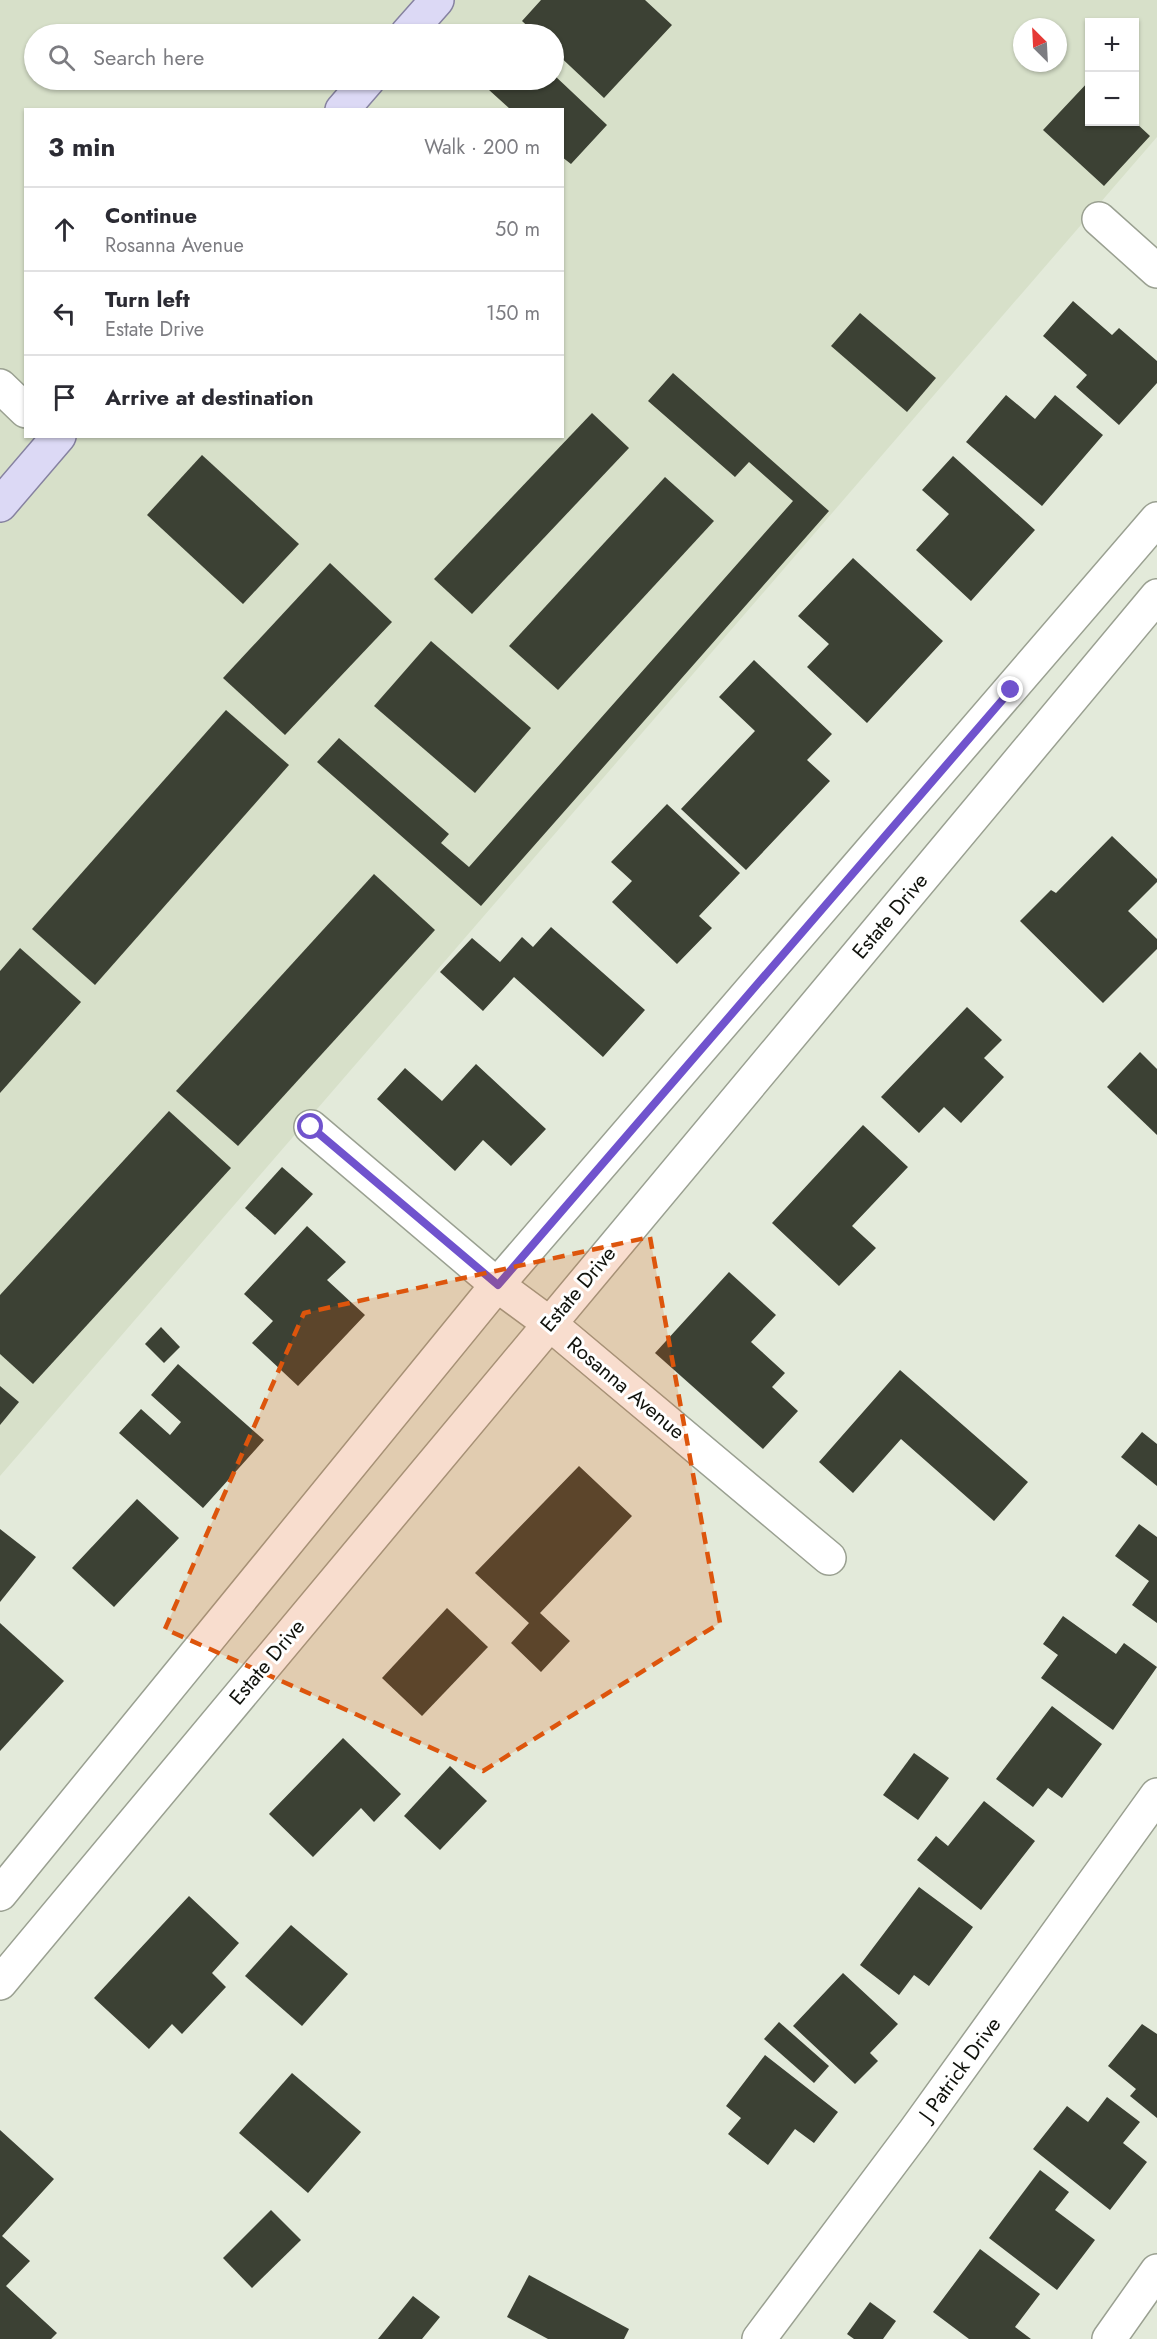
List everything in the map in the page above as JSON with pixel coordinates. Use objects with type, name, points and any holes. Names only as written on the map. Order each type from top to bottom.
[{"type":"main road","points":[[416,24],[437,0]]},
{"type":"main road","points":[[344,108],[359,90]]},
{"type":"main road","points":[[0,505],[56,438]]},
{"type":"street","points":[[1100,219],[1157,271]]},
{"type":"street","points":[[0,386],[24,409]]},
{"type":"street","points":[[0,1894],[498,1285],[1157,519]]},
{"type":"street","name":"Estate Drive","points":[[0,1983],[1157,596]]},
{"type":"street","name":"Rosanna Avenue","points":[[311,1127],[498,1285],[550,1323],[829,1558]]},
{"type":"street","name":"J Patrick Drive","points":[[759,2339],[915,2131],[1157,1795]]},
{"type":"street","points":[[1109,2339],[1157,2271]]},
{"type":"highlighted area","points":[[650,1237],[720,1623],[483,1771],[165,1629],[304,1313]]},
{"type":"shaded area","points":[[0,0],[1157,0],[1157,137],[0,1476]]},
{"type":"building","points":[[541,0],[645,0],[672,25],[604,98],[564,60],[564,24],[525,24],[522,21]]},
{"type":"building","points":[[564,84],[607,125],[571,164],[564,159],[564,108],[509,108],[489,90],[564,90]]},
{"type":"building","points":[[1085,85],[1085,126],[1139,126],[1150,136],[1104,186],[1043,130]]},
{"type":"building","points":[[1073,301],[1112,335],[1119,328],[1157,361],[1157,383],[1119,425],[1076,387],[1087,375],[1043,336]]},
{"type":"building","points":[[860,313],[936,378],[907,412],[831,346]]},
{"type":"building","points":[[673,373],[829,511],[481,906],[317,762],[339,738],[449,834],[441,843],[469,867],[793,501],[749,462],[735,477],[648,401]]},
{"type":"building","points":[[1006,395],[1035,419],[1055,395],[1103,435],[1042,506],[966,442]]},
{"type":"building","points":[[592,413],[629,448],[472,614],[434,579]]},
{"type":"building","points":[[202,455],[299,544],[243,604],[147,515]]},
{"type":"building","points":[[953,456],[1035,530],[971,601],[916,550],[949,514],[922,490]]},
{"type":"building","points":[[665,477],[714,521],[558,690],[509,646]]},
{"type":"building","points":[[853,558],[943,641],[867,723],[807,667],[829,644],[798,616]]},
{"type":"building","points":[[330,563],[392,622],[285,735],[223,678]]},
{"type":"building","points":[[431,641],[531,728],[475,793],[374,706]]},
{"type":"building","points":[[754,660],[832,734],[807,760],[830,781],[746,870],[681,809],[755,731],[719,697]]},
{"type":"building","points":[[226,710],[289,765],[95,985],[32,929]]},
{"type":"building","points":[[667,804],[740,873],[699,916],[712,928],[677,964],[612,902],[632,881],[611,862]]},
{"type":"building","points":[[1112,836],[1157,879],[1157,882],[1128,911],[1157,939],[1157,949],[1103,1003],[1020,921],[1051,890],[1056,893]]},
{"type":"building","points":[[374,874],[435,930],[238,1146],[176,1091]]},
{"type":"building","points":[[551,927],[645,1010],[603,1057],[514,977],[483,1011],[440,972],[472,938],[500,962],[522,937],[533,947]]},
{"type":"building","points":[[20,948],[81,1002],[0,1093],[0,971]]},
{"type":"building","points":[[967,1007],[1002,1040],[984,1058],[1004,1077],[961,1123],[944,1107],[919,1133],[881,1097]]},
{"type":"building","points":[[1140,1052],[1157,1069],[1157,1135],[1107,1087]]},
{"type":"building","points":[[476,1064],[546,1129],[511,1166],[483,1140],[455,1171],[377,1099],[405,1068],[442,1101]]},
{"type":"building","points":[[169,1111],[231,1168],[33,1384],[0,1354],[0,1295]]},
{"type":"building","points":[[863,1125],[908,1167],[852,1226],[876,1248],[839,1286],[772,1223]]},
{"type":"building","points":[[282,1167],[313,1194],[275,1235],[245,1208]]},
{"type":"building","points":[[307,1226],[346,1262],[327,1280],[365,1315],[298,1386],[252,1343],[273,1321],[244,1294]]},
{"type":"building","points":[[729,1272],[776,1315],[751,1342],[785,1373],[772,1387],[798,1411],[763,1449],[655,1353]]},
{"type":"building","points":[[161,1327],[180,1347],[164,1363],[145,1344]]},
{"type":"building","points":[[178,1364],[264,1440],[203,1508],[119,1433],[141,1409],[170,1435],[181,1422],[151,1395]]},
{"type":"building","points":[[900,1370],[1028,1482],[994,1521],[901,1439],[853,1493],[819,1462]]},
{"type":"building","points":[[0,1386],[19,1402],[0,1425]]},
{"type":"building","points":[[1142,1432],[1157,1444],[1157,1486],[1121,1457]]},
{"type":"building","points":[[579,1466],[632,1516],[540,1613],[570,1641],[541,1672],[511,1643],[529,1623],[475,1573]]},
{"type":"building","points":[[137,1499],[179,1538],[114,1607],[72,1568]]},
{"type":"building","points":[[1139,1524],[1157,1537],[1157,1623],[1132,1605],[1149,1581],[1115,1556]]},
{"type":"building","points":[[0,1529],[36,1557],[0,1602]]},
{"type":"building","points":[[447,1608],[488,1647],[422,1716],[382,1678]]},
{"type":"building","points":[[1063,1616],[1116,1654],[1124,1643],[1157,1667],[1113,1730],[1041,1678],[1058,1655],[1043,1644]]},
{"type":"building","points":[[0,1623],[64,1681],[0,1751]]},
{"type":"building","points":[[1052,1706],[1102,1744],[1062,1798],[1048,1788],[1033,1807],[996,1779]]},
{"type":"building","points":[[343,1738],[401,1794],[374,1822],[361,1808],[313,1857],[269,1814]]},
{"type":"building","points":[[914,1753],[949,1778],[918,1820],[883,1795]]},
{"type":"building","points":[[450,1766],[487,1801],[440,1850],[404,1816]]},
{"type":"building","points":[[984,1801],[1035,1841],[981,1910],[917,1860],[936,1836],[948,1846]]},
{"type":"building","points":[[919,1887],[973,1927],[929,1986],[914,1975],[899,1995],[860,1965]]},
{"type":"building","points":[[189,1896],[239,1943],[212,1973],[226,1987],[182,2034],[172,2024],[149,2049],[94,1998]]},
{"type":"building","points":[[291,1925],[348,1974],[302,2026],[245,1976]]},
{"type":"building","points":[[843,1973],[898,2024],[870,2053],[878,2061],[855,2084],[793,2026]]},
{"type":"building","points":[[779,2022],[829,2066],[814,2083],[764,2039]]},
{"type":"building","points":[[1142,2024],[1157,2034],[1157,2118],[1130,2096],[1136,2089],[1108,2066]]},
{"type":"building","points":[[765,2055],[838,2112],[814,2143],[795,2129],[768,2165],[728,2134],[741,2118],[726,2106]]},
{"type":"building","points":[[292,2073],[361,2132],[308,2193],[239,2133]]},
{"type":"building","points":[[1107,2097],[1140,2122],[1123,2143],[1147,2162],[1110,2210],[1033,2149],[1067,2106],[1088,2122]]},
{"type":"building","points":[[0,2130],[54,2179],[2,2236],[30,2261],[6,2286],[57,2333],[51,2339],[0,2339]]},
{"type":"building","points":[[1040,2170],[1069,2192],[1055,2210],[1095,2240],[1057,2290],[989,2238]]},
{"type":"building","points":[[271,2210],[301,2240],[252,2288],[223,2258]]},
{"type":"building","points":[[980,2249],[1040,2294],[1015,2327],[1031,2339],[969,2339],[933,2312]]},
{"type":"building","points":[[529,2275],[629,2329],[624,2339],[548,2339],[507,2317]]},
{"type":"building","points":[[413,2296],[440,2317],[422,2339],[378,2339]]},
{"type":"building","points":[[870,2302],[896,2321],[883,2339],[854,2339],[847,2334]]},
{"type":"route","points":[[311,1127],[498,1285],[1011,690]]}]
